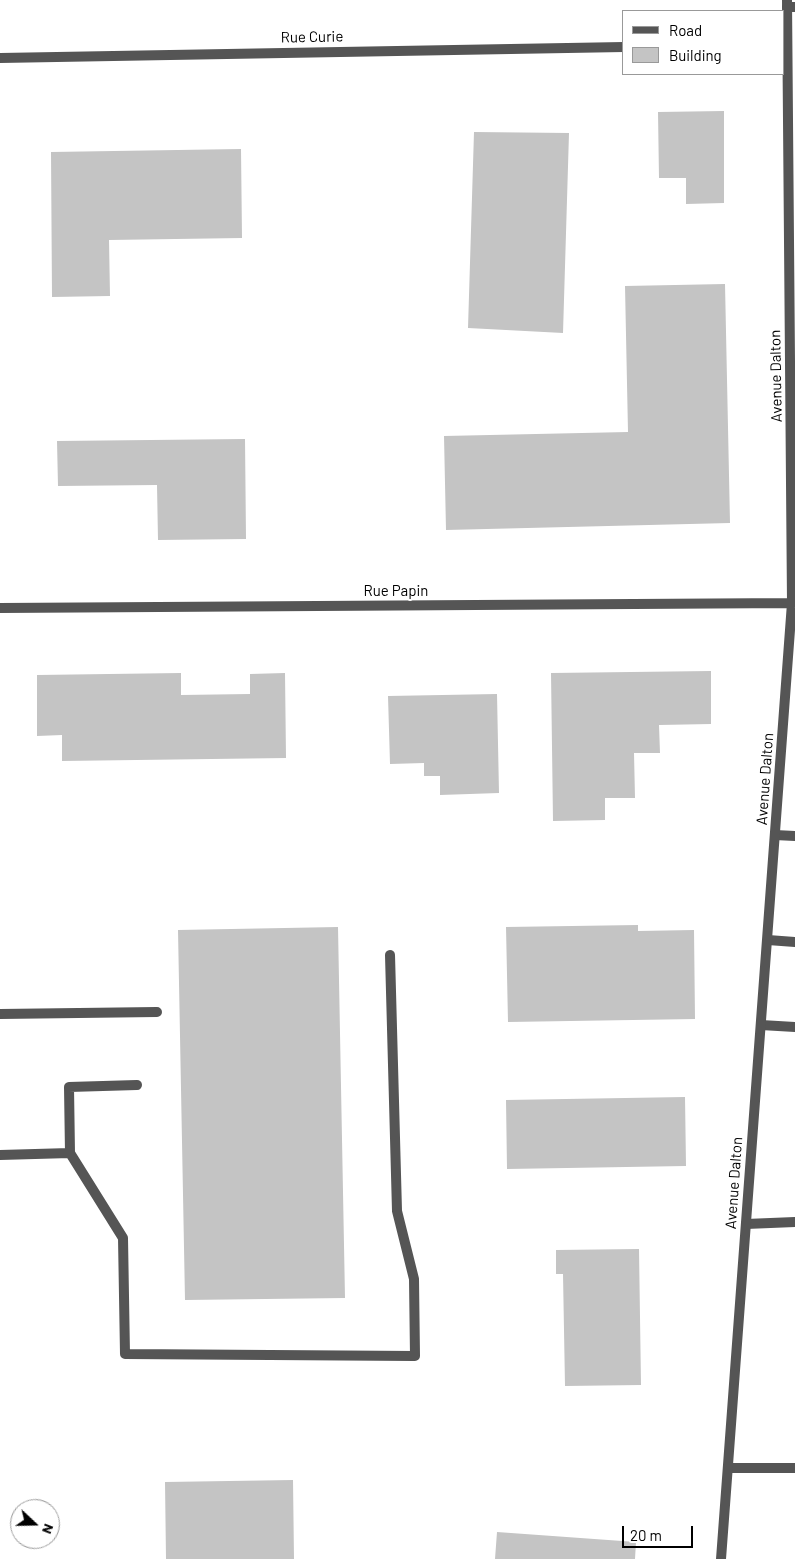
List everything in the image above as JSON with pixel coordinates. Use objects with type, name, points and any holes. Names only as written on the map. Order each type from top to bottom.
[{"type":"street","name":"Avenue Dalton","points":[[721,1559],[792,603],[786,44],[790,5]]},
{"type":"street","name":"Rue Curie","points":[[0,58],[622,47]]},
{"type":"street","name":"Rue Papin","points":[[0,608],[792,603]]},
{"type":"street","points":[[775,835],[795,836]]},
{"type":"street","points":[[768,940],[795,942]]},
{"type":"street","points":[[137,1085],[69,1086],[70,1153],[123,1238],[125,1354],[414,1356],[414,1279],[397,1212],[390,955]]},
{"type":"street","points":[[0,1014],[157,1012]]},
{"type":"street","points":[[761,1025],[795,1027]]},
{"type":"street","points":[[0,1155],[70,1153]]},
{"type":"street","points":[[746,1224],[795,1222]]},
{"type":"street","points":[[728,1468],[795,1468]]},
{"type":"building","points":[[724,111],[724,203],[686,204],[686,178],[659,178],[658,112]]},
{"type":"building","points":[[474,132],[569,133],[563,333],[468,328]]},
{"type":"building","points":[[241,149],[242,238],[109,240],[110,296],[52,297],[51,152]]},
{"type":"building","points":[[725,284],[730,523],[446,530],[444,436],[628,432],[625,286]]},
{"type":"building","points":[[245,439],[246,539],[158,540],[157,485],[58,486],[57,441]]},
{"type":"building","points":[[711,671],[711,724],[659,725],[660,753],[634,753],[635,798],[605,798],[605,820],[553,821],[551,673]]},
{"type":"building","points":[[181,673],[181,695],[250,694],[250,674],[285,673],[286,758],[62,761],[62,735],[37,736],[37,675]]},
{"type":"building","points":[[497,694],[499,793],[440,795],[440,776],[424,776],[424,763],[390,764],[388,696]]},
{"type":"building","points":[[638,925],[638,931],[694,930],[695,1019],[508,1022],[506,927]]},
{"type":"building","points":[[338,927],[345,1298],[185,1300],[178,930]]},
{"type":"building","points":[[685,1097],[686,1166],[507,1169],[506,1100]]},
{"type":"building","points":[[639,1249],[641,1385],[565,1386],[563,1274],[556,1274],[556,1250]]},
{"type":"building","points":[[293,1480],[294,1559],[166,1559],[165,1482]]},
{"type":"building","points":[[497,1532],[636,1542],[635,1559],[495,1559]]}]
